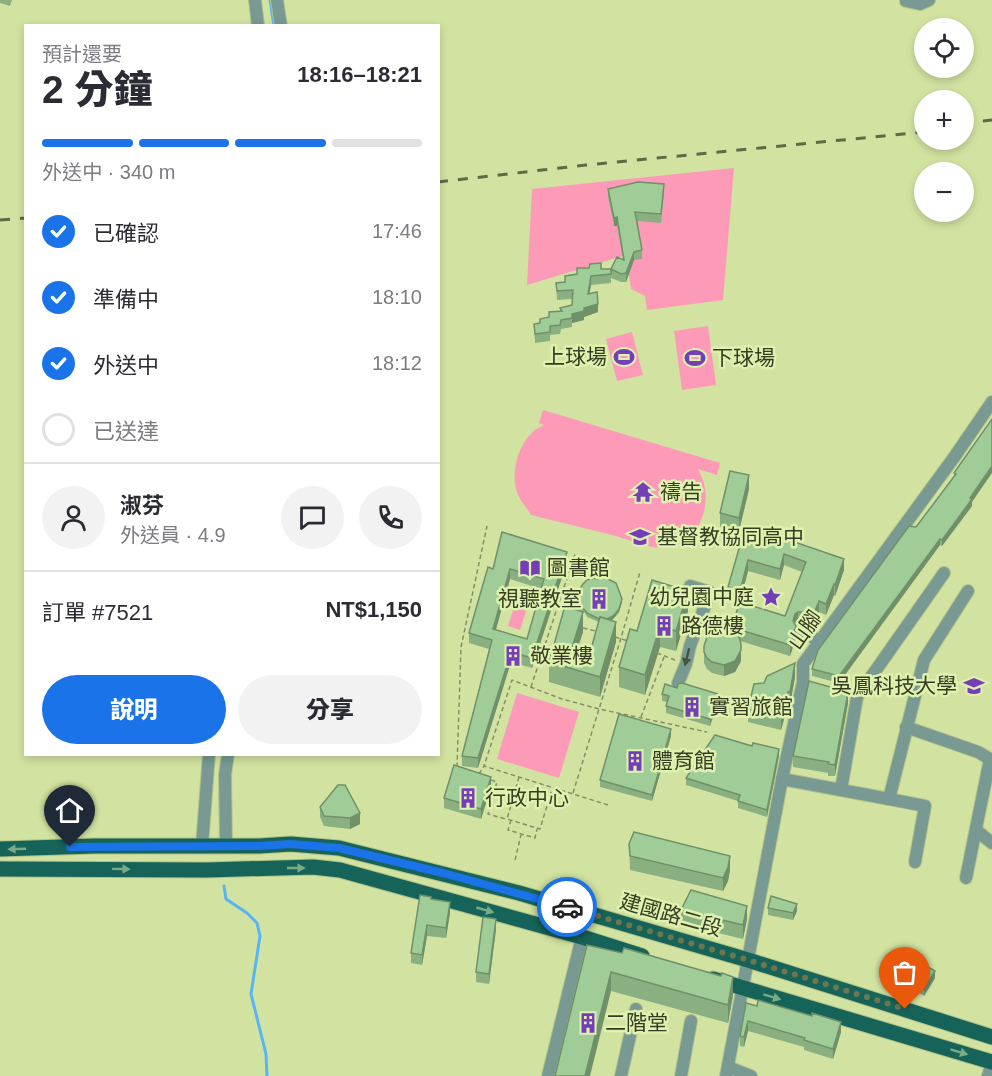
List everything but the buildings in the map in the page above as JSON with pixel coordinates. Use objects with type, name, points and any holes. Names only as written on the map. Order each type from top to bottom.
[{"type":"main road","name":"建國路二段","points":[[0,849],[291,844],[339,848],[519,893],[748,960],[992,1037]]},
{"type":"main road","points":[[0,869],[207,870],[314,867],[340,870],[582,937],[657,961]]},
{"type":"main road","points":[[514,919],[519,893]]},
{"type":"main road","points":[[700,974],[992,1062]]},
{"type":"street","points":[[255,0],[258,24]]},
{"type":"street","points":[[277,0],[281,24]]},
{"type":"street","points":[[906,0],[920,4],[929,0]]},
{"type":"street","name":"山腳","points":[[727,1071],[782,779],[808,684],[803,664],[992,402]]},
{"type":"street","points":[[840,790],[852,696],[944,573]]},
{"type":"street","points":[[678,683],[710,592],[690,586]]},
{"type":"street","points":[[889,799],[924,660],[968,591]]},
{"type":"street","points":[[801,631],[808,633],[819,642]]},
{"type":"street","points":[[906,727],[978,752],[990,759],[966,878]]},
{"type":"street","points":[[202,846],[209,756]]},
{"type":"street","points":[[226,845],[225,775],[228,756]]},
{"type":"street","points":[[782,779],[925,806],[915,862]]},
{"type":"street","points":[[975,830],[992,843]]},
{"type":"street","points":[[548,1076],[582,937]]},
{"type":"street","points":[[621,1076],[636,1009]]},
{"type":"street","points":[[681,1076],[692,1022]]},
{"type":"street","points":[[988,1076],[992,1062]]},
{"type":"street","points":[[727,1071],[751,1076]]},
{"type":"path","points":[[457,770],[461,647],[487,526]]},
{"type":"path","points":[[531,688],[575,554]]},
{"type":"path","points":[[573,794],[640,572]]},
{"type":"path","points":[[576,626],[599,632]]},
{"type":"path","points":[[610,635],[632,643]]},
{"type":"path","points":[[654,651],[686,664]]},
{"type":"path","points":[[641,718],[664,656]]},
{"type":"path","points":[[477,777],[484,765],[512,680],[599,709],[706,732]]},
{"type":"path","points":[[484,765],[608,805]]},
{"type":"path","points":[[507,819],[519,777]]},
{"type":"path","points":[[487,779],[496,782],[488,814],[537,829]]},
{"type":"path","points":[[511,820],[508,830],[535,838],[553,788]]},
{"type":"path","points":[[515,860],[521,834]]},
{"type":"shaded area","points":[[734,168],[723,300],[647,310],[645,296],[631,289],[626,255],[527,285],[532,189]]},
{"type":"shaded area","name":"下球場","points":[[708,326],[716,385],[682,390],[674,331]]},
{"type":"shaded area","name":"上球場","points":[[632,332],[643,375],[617,381],[606,339]]},
{"type":"shaded area","points":[[543,410],[720,463],[717,475],[698,469],[705,487],[706,499],[702,518],[695,532],[679,544],[659,548],[531,515],[518,495],[515,470],[522,446],[533,432],[544,425],[539,423]]},
{"type":"shaded area","points":[[517,598],[529,602],[520,630],[508,626]]},
{"type":"shaded area","points":[[517,693],[579,712],[559,778],[497,759]]},
{"type":"waterway","points":[[270,0],[274,24]]},
{"type":"waterway","points":[[224,886],[226,899],[257,923],[260,936],[251,994],[266,1054],[267,1076]]},
{"type":"railway","points":[[974,122],[992,120]]},
{"type":"railway","points":[[440,182],[914,133]]},
{"type":"railway","points":[[0,220],[24,218]]},
{"type":"way so far","points":[[567,907],[905,1009]]},
{"type":"place","name":"上球場","points":[[624,357]]},
{"type":"place","name":"下球場","points":[[695,358]]},
{"type":"place","name":"禱告","points":[[643,492]]},
{"type":"place","name":"基督教協同高中","points":[[640,537]]},
{"type":"place","name":"圖書館","points":[[530,568]]},
{"type":"place","name":"幼兒園中庭","points":[[771,597]]},
{"type":"place","name":"視聽教室","points":[[599,599]]},
{"type":"place","name":"路德樓","points":[[664,626]]},
{"type":"place","name":"敬業樓","points":[[513,656]]},
{"type":"place","name":"吳鳳科技大學","points":[[974,686]]},
{"type":"place","name":"實習旅館","points":[[692,707]]},
{"type":"place","name":"體育館","points":[[635,761]]},
{"type":"place","name":"行政中心","points":[[468,798]]},
{"type":"place","name":"二階堂","points":[[588,1023]]},
{"type":"route","points":[[70,847],[291,844],[339,848],[443,873],[567,907]]}]
